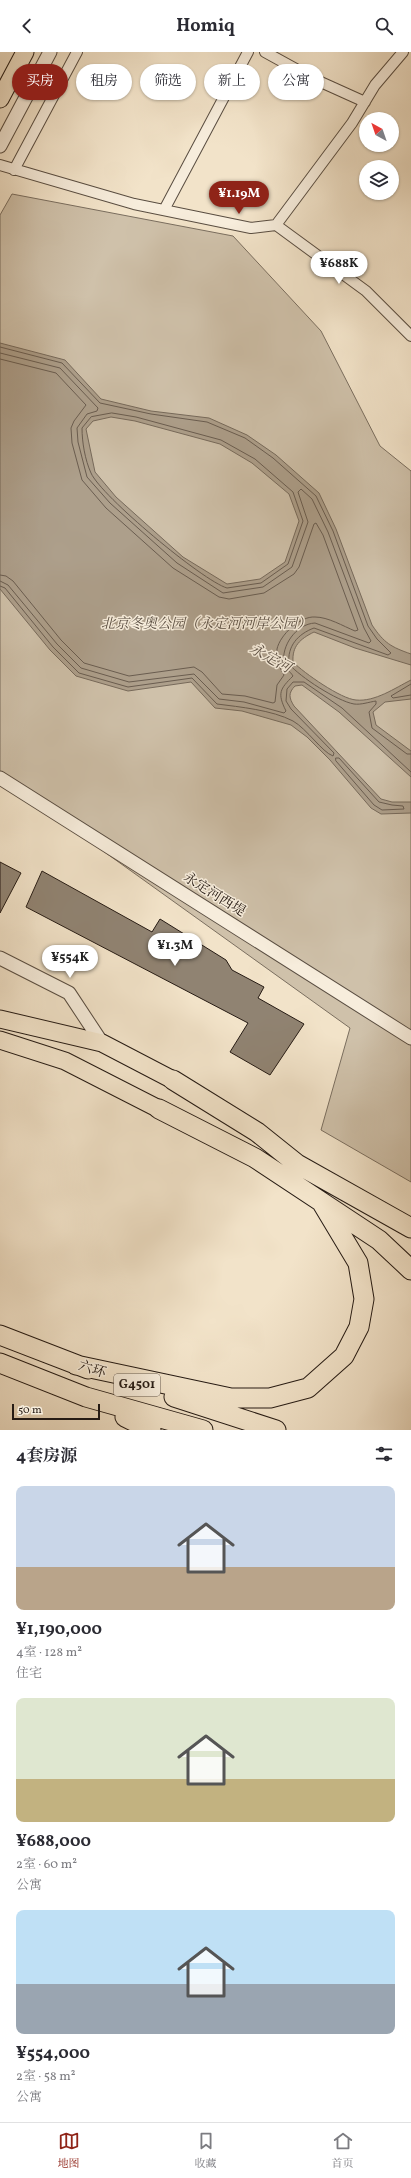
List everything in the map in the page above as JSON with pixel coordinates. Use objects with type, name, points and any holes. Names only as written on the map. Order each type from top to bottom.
[{"type":"highway","points":[[0,99],[25,52]]},
{"type":"highway","points":[[0,1019],[102,1043],[173,1080],[257,1132],[411,1257]]},
{"type":"highway","points":[[0,1040],[66,1061],[255,1158],[379,1240],[411,1270]]},
{"type":"highway","points":[[297,1164],[411,1228]]},
{"type":"highway","points":[[76,1365],[231,1398],[270,1398],[308,1388],[344,1356],[359,1327],[364,1299],[358,1263],[322,1203]]},
{"type":"highway","name":"六环","points":[[0,1335],[76,1365],[276,1430]]},
{"type":"highway","name":"六环","points":[[0,1363],[86,1397],[203,1430]]},
{"type":"highway","points":[[86,1397],[151,1430]]},
{"type":"street","points":[[0,146],[50,52]]},
{"type":"street","points":[[14,170],[77,52]]},
{"type":"street","points":[[164,210],[248,52]]},
{"type":"street","points":[[265,52],[314,79],[365,102]]},
{"type":"street","points":[[276,225],[352,123],[376,85],[403,52]]},
{"type":"street","points":[[0,165],[134,204],[251,228],[276,225],[366,291],[411,336]]},
{"type":"street","name":"永定河西堤","points":[[0,778],[411,1038]]},
{"type":"street","points":[[0,958],[69,993],[102,1043]]},
{"type":"green space","name":"北京冬奥公园（永定河河岸公园）","points":[[12,194],[233,236],[321,331],[380,446],[411,471],[411,1182],[321,1130],[350,1028],[0,777],[0,215]]},
{"type":"water","name":"永定河","points":[[0,343],[65,360],[101,399],[151,411],[209,418],[247,435],[276,455],[319,493],[336,529],[372,625],[388,644],[411,654],[411,665],[355,648],[314,632],[301,640],[298,644],[294,652],[293,662],[314,679],[349,699],[363,700],[378,697],[411,680],[411,699],[385,702],[373,712],[376,725],[411,751],[411,777],[339,712],[302,685],[295,686],[290,693],[291,700],[294,706],[381,799],[392,802],[411,802],[411,813],[381,814],[371,808],[330,760],[307,737],[291,725],[242,711],[215,708],[191,682],[128,691],[76,676],[50,650],[0,589]],"holes":[[[111,417],[135,421],[220,444],[252,463],[289,494],[299,521],[285,562],[260,579],[227,584],[183,557],[116,497],[95,472],[86,429],[93,421]]]},
{"type":"building","points":[[0,862],[21,873],[0,913]]},
{"type":"building","points":[[42,871],[152,932],[160,919],[226,960],[232,970],[264,987],[258,998],[304,1024],[270,1075],[230,1052],[248,1023],[26,907]]}]
